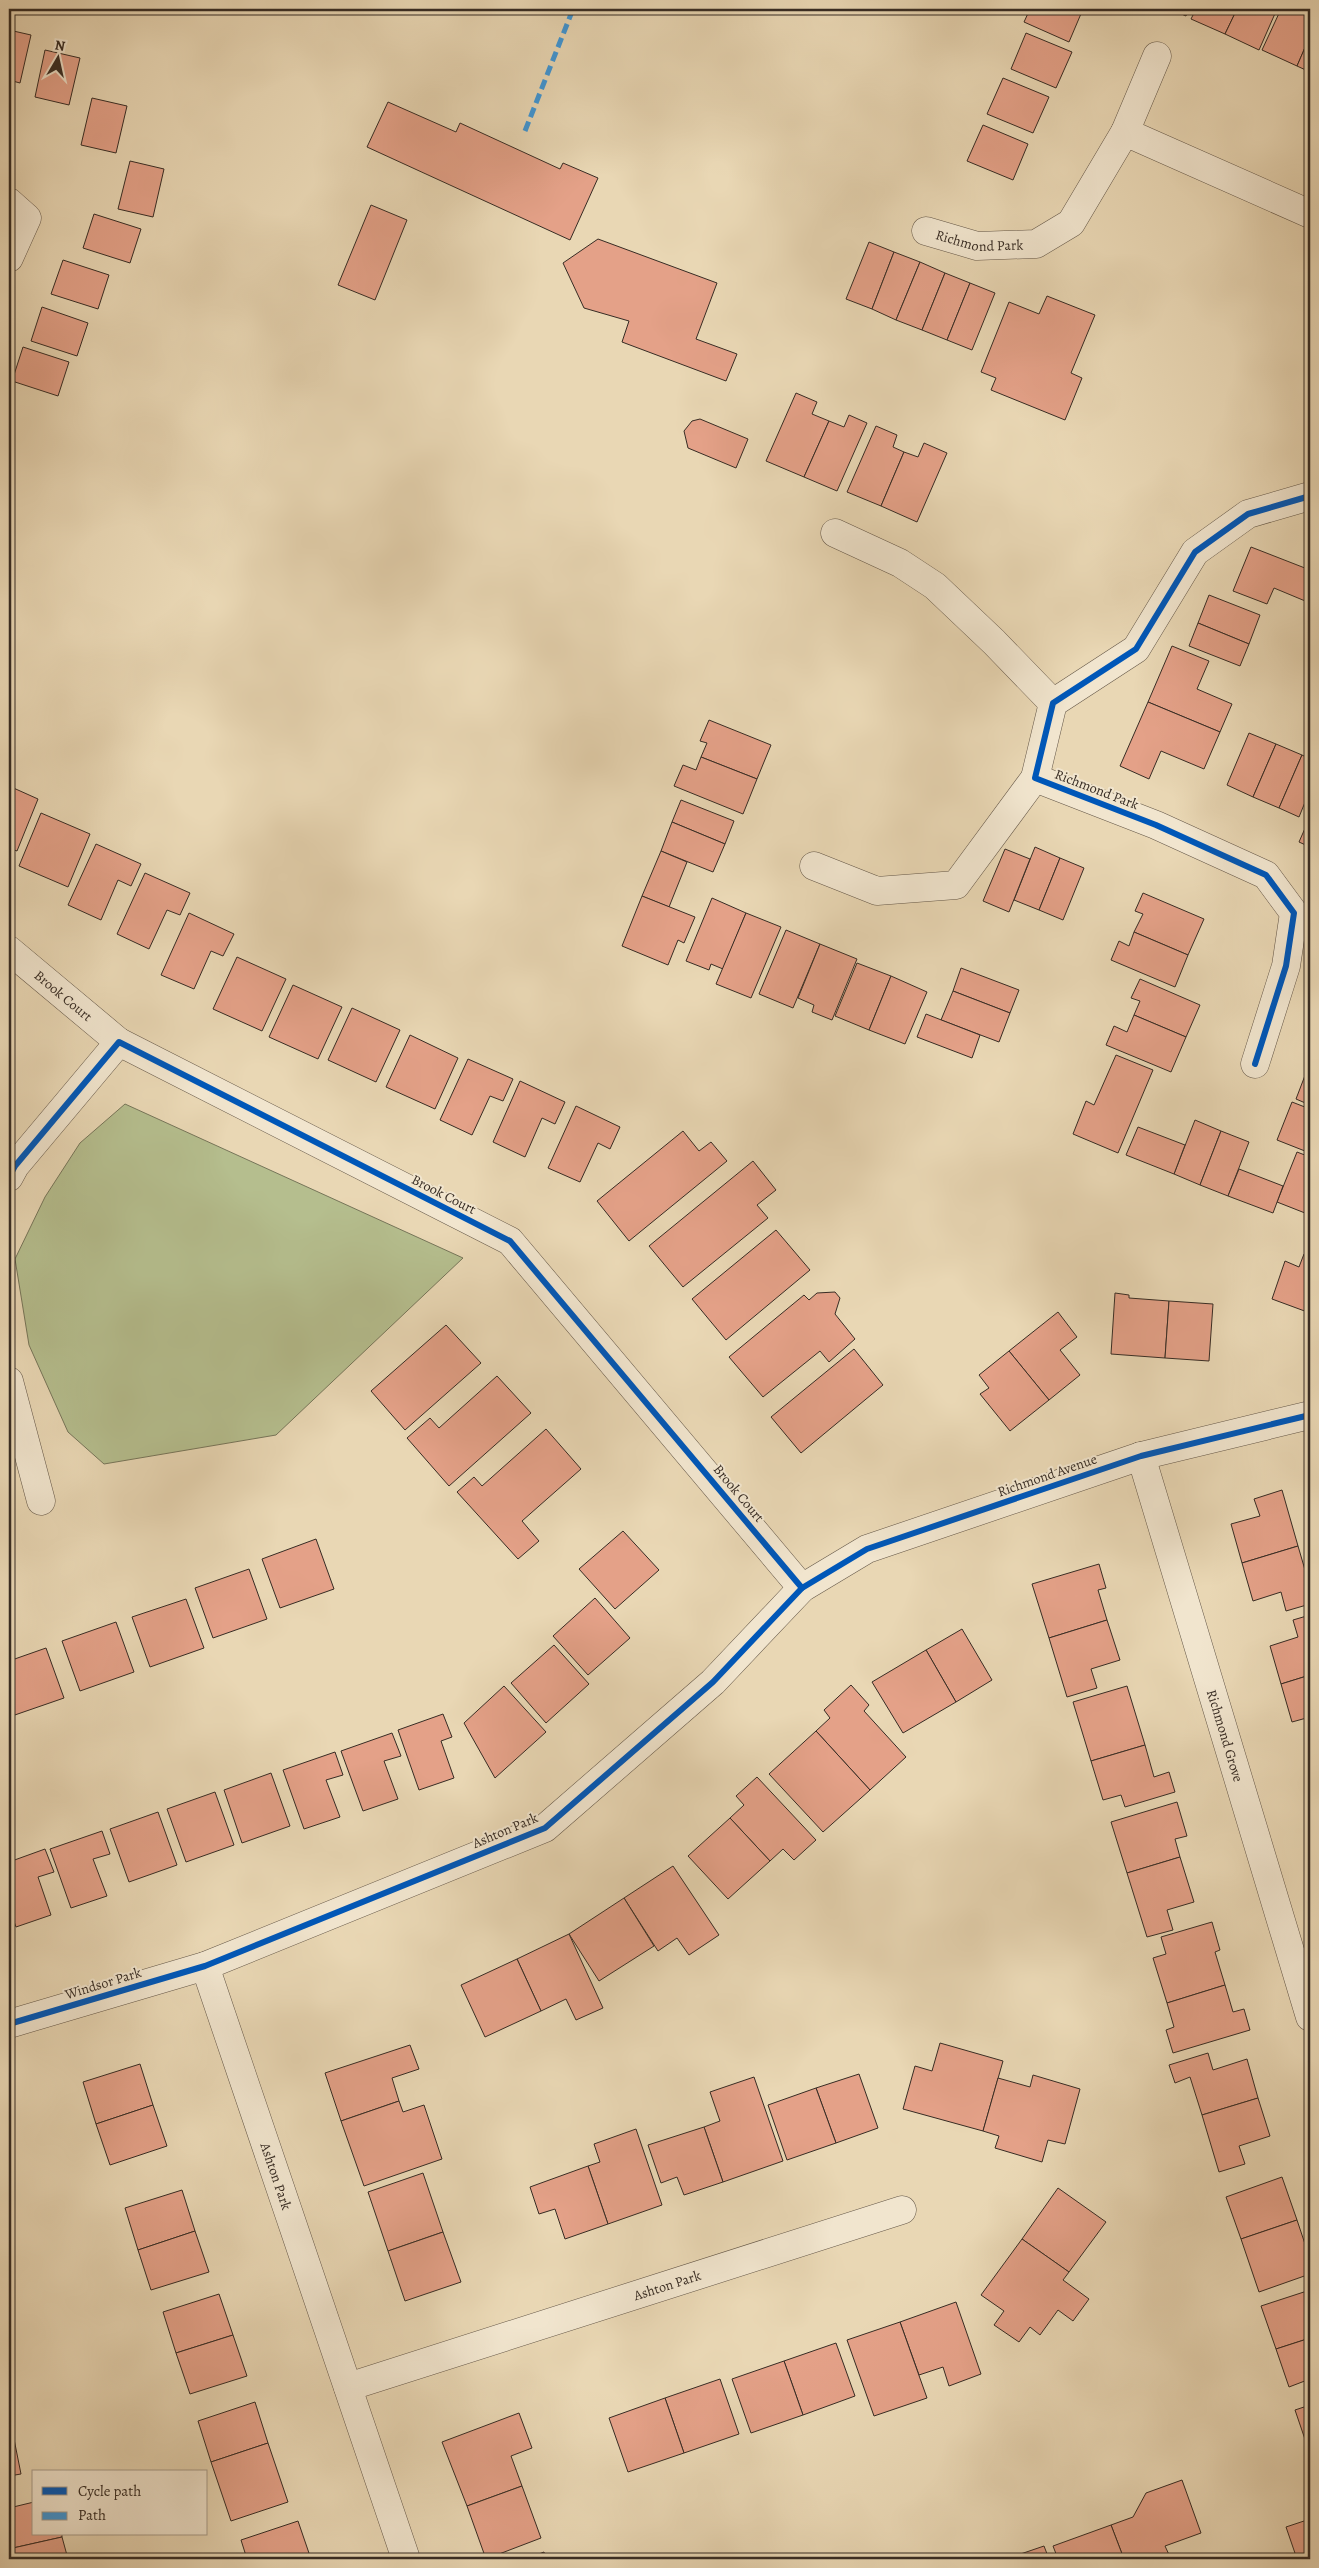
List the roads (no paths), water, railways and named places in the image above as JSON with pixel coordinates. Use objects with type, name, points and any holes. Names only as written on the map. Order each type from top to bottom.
[{"type":"street","name":"Richmond Park","points":[[926,231],[978,246],[1036,244],[1071,223],[1125,132],[1157,56]]},
{"type":"street","points":[[1125,132],[1310,214]]},
{"type":"street","points":[[9,202],[27,218],[9,258]]},
{"type":"street","points":[[835,533],[900,563],[935,586],[994,642],[1053,703],[1136,649],[1195,552],[1248,514],[1310,496]]},
{"type":"street","name":"Richmond Park","points":[[814,866],[877,891],[956,885],[1034,778],[1053,703]]},
{"type":"street","name":"Richmond Park","points":[[1034,778],[1156,825],[1266,875],[1294,913],[1286,966],[1255,1064]]},
{"type":"street","name":"Brook Court","points":[[9,950],[119,1042],[510,1241],[802,1588]]},
{"type":"street","points":[[9,1177],[15,1166],[119,1042]]},
{"type":"street","points":[[9,1381],[41,1501]]},
{"type":"street","name":"Richmond Avenue","points":[[802,1588],[867,1549],[1141,1456],[1310,1415]]},
{"type":"street","name":"Richmond Grove","points":[[1141,1456],[1310,2017]]},
{"type":"street","name":"Ashton Park","points":[[406,2559],[205,1966],[545,1828],[713,1682],[802,1588]]},
{"type":"street","name":"Windsor Park","points":[[9,2024],[205,1966]]},
{"type":"street","name":"Ashton Park","points":[[348,2387],[902,2210]]}]
